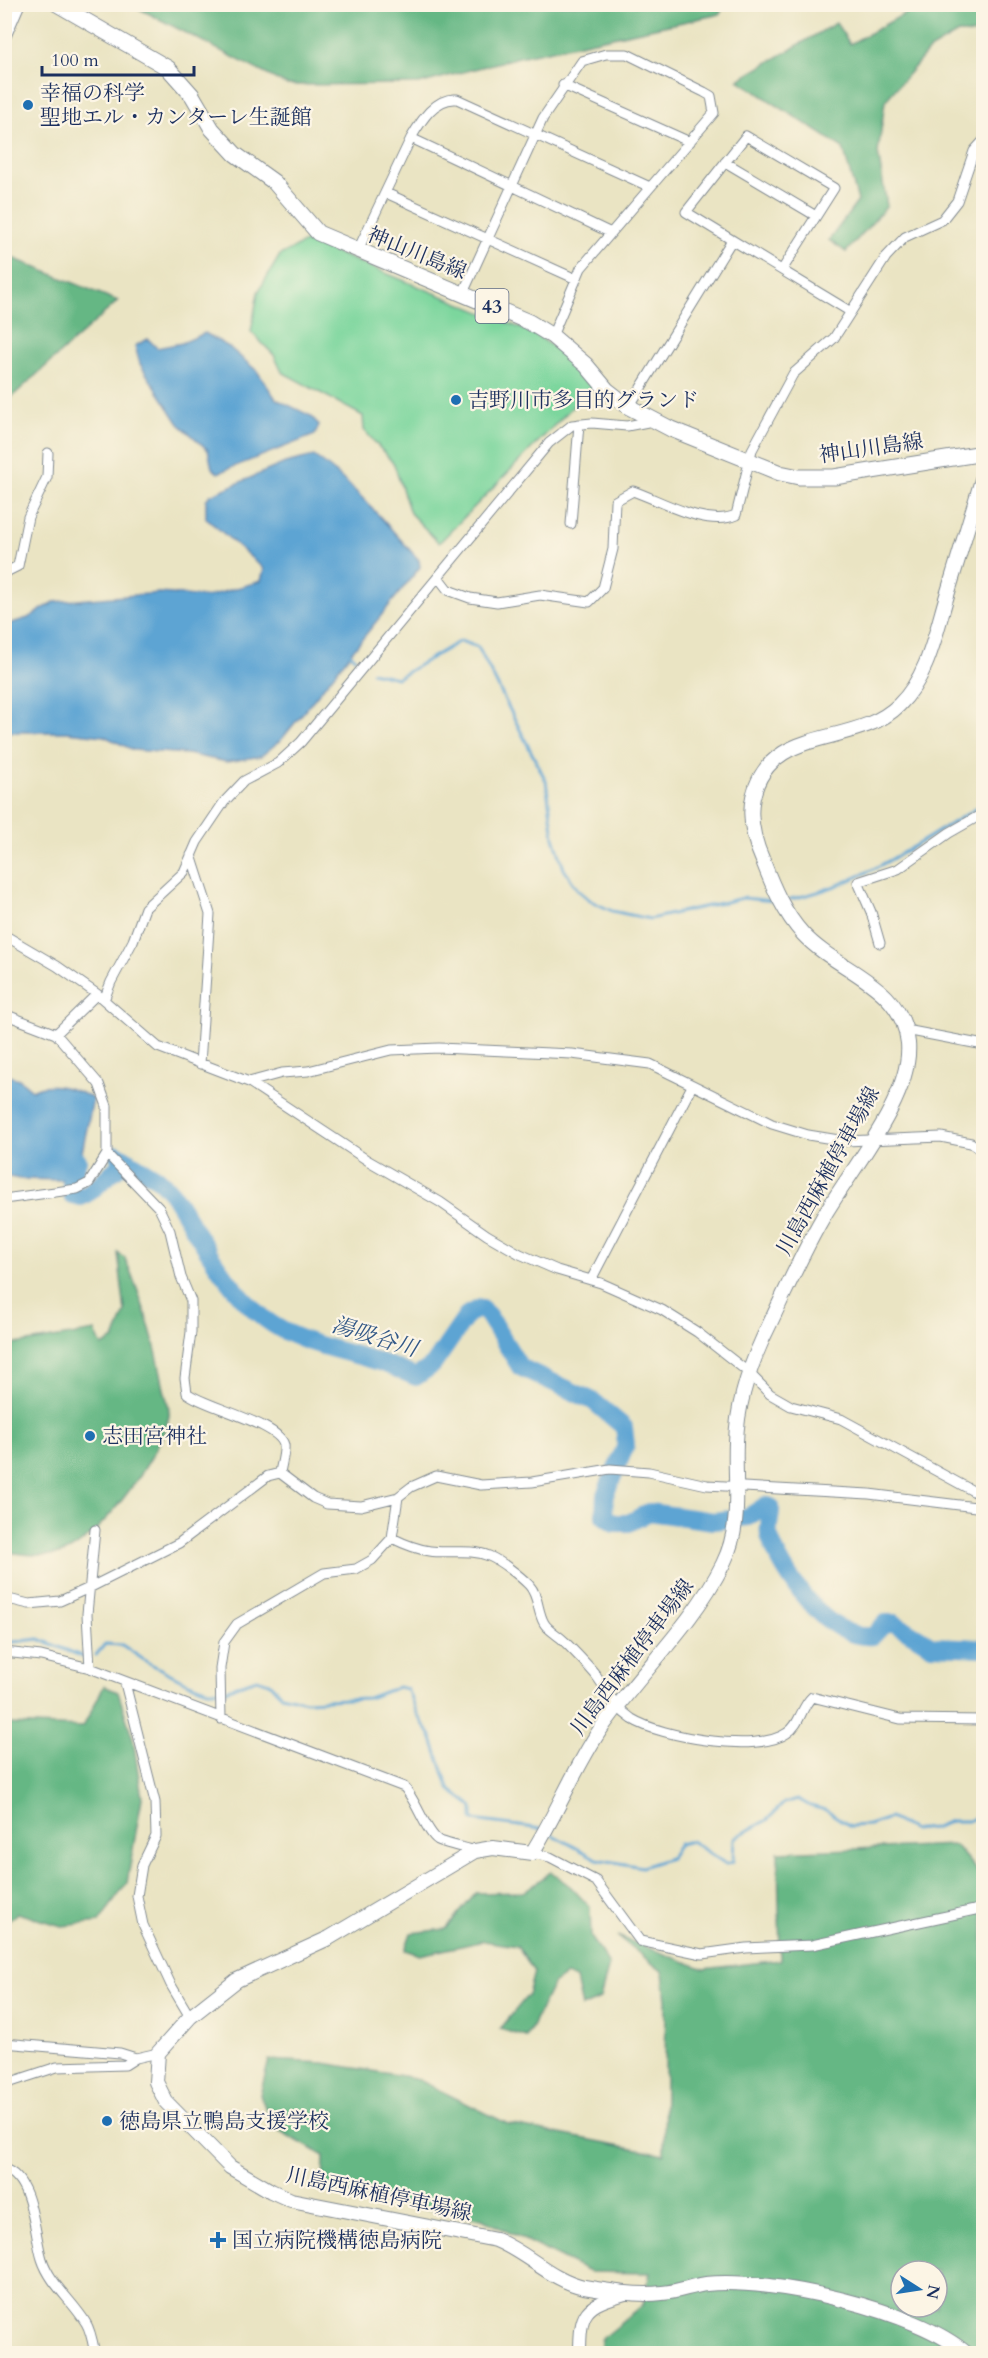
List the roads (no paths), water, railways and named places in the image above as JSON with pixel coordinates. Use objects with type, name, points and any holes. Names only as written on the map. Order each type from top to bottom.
[{"type":"main road","name":"神山川島線","points":[[57,4],[168,68],[192,95],[212,129],[235,154],[274,182],[318,233],[357,252],[463,293],[529,322],[552,336],[586,365],[607,390],[629,407],[653,421],[748,461],[799,477],[834,477],[984,453]]},
{"type":"main road","name":"川島西麻植停車場線","points":[[532,1853],[583,1758],[616,1707],[712,1585],[726,1559],[735,1530],[739,1487],[737,1424],[748,1372],[818,1225],[884,1124],[904,1074],[908,1050],[906,1030],[896,1009],[879,988],[816,946],[792,920],[771,883],[755,844],[751,810],[753,793],[760,778],[781,754],[809,741],[873,724],[894,710],[911,692],[927,662],[984,473]]},
{"type":"main road","points":[[158,2053],[190,2017],[237,1980],[329,1938],[475,1851],[493,1848],[532,1853]]},
{"type":"main road","name":"川島西麻植停車場線","points":[[158,2053],[156,2082],[166,2102],[230,2167],[270,2191],[312,2205],[496,2240],[523,2253],[561,2281],[584,2287],[660,2294],[707,2284],[787,2288],[842,2301],[915,2323],[967,2354]]},
{"type":"street","points":[[4,41],[20,4]]},
{"type":"street","points":[[463,293],[536,135],[563,85],[582,62],[606,54],[627,54],[711,96],[714,113],[581,268],[552,336]]},
{"type":"street","points":[[563,85],[690,142]]},
{"type":"street","points":[[357,252],[424,114],[451,98],[650,187]]},
{"type":"street","points":[[782,270],[834,188],[746,136],[686,212],[851,312]]},
{"type":"street","points":[[411,138],[611,233]]},
{"type":"street","points":[[438,577],[448,590],[470,598],[497,602],[540,595],[590,602],[603,588],[613,549],[615,501],[633,491],[691,513],[724,520],[736,515],[748,461],[793,374],[834,338],[886,257],[905,237],[942,220],[957,201],[974,151],[984,140]]},
{"type":"street","points":[[725,162],[816,216]]},
{"type":"street","points":[[386,194],[576,279]]},
{"type":"street","points":[[629,407],[732,240]]},
{"type":"street","points":[[56,1034],[100,997],[111,982],[133,941],[145,908],[184,872],[206,828],[243,781],[278,764],[301,742],[549,443],[572,425],[592,423],[627,426],[653,421]]},
{"type":"street","points":[[571,524],[579,424]]},
{"type":"street","points":[[4,573],[18,566],[28,517],[47,477],[48,453]]},
{"type":"street","points":[[880,943],[871,912],[858,882],[898,869],[949,833],[984,813]]},
{"type":"street","points":[[191,855],[210,914],[200,1064]]},
{"type":"street","points":[[4,935],[57,966],[100,997],[158,1047],[249,1082],[367,1160],[440,1202],[487,1235],[520,1254],[557,1270],[591,1280],[662,1310],[697,1332],[748,1372],[770,1394],[791,1406],[841,1419],[984,1497]]},
{"type":"street","points":[[4,1014],[56,1034],[99,1084],[107,1106],[107,1154],[89,1183],[77,1189],[4,1199]]},
{"type":"street","points":[[906,1030],[984,1045]]},
{"type":"street","points":[[249,1082],[282,1073],[308,1071],[392,1050],[439,1048],[572,1054],[650,1064],[772,1124],[808,1135],[845,1141],[941,1137],[971,1143],[984,1152]]},
{"type":"street","points":[[591,1280],[692,1086]]},
{"type":"street","points":[[107,1154],[159,1208],[170,1231],[181,1277],[191,1301],[191,1332],[185,1378],[187,1393],[196,1400],[237,1413],[281,1438],[284,1447],[280,1473]]},
{"type":"street","points":[[280,1473],[313,1498],[327,1504],[361,1506],[398,1497],[411,1487],[436,1476],[481,1485],[532,1482],[610,1469],[649,1472],[707,1485],[887,1496],[984,1508]]},
{"type":"street","points":[[4,1598],[29,1604],[60,1601],[89,1588],[179,1543],[268,1476],[280,1473]]},
{"type":"street","points":[[221,1719],[219,1690],[224,1642],[237,1624],[324,1573],[356,1569],[372,1560],[392,1538],[398,1497]]},
{"type":"street","points":[[90,1668],[87,1644],[89,1588],[95,1530]]},
{"type":"street","points":[[392,1538],[406,1546],[430,1551],[471,1552],[489,1556],[530,1586],[540,1604],[544,1623],[596,1676],[616,1707],[634,1720],[660,1730],[712,1742],[736,1743],[775,1738],[786,1734],[795,1725],[803,1704],[812,1697],[900,1719],[984,1720]]},
{"type":"street","points":[[4,1652],[41,1656],[90,1668],[404,1787],[414,1798],[433,1836],[440,1842],[454,1843],[475,1851]]},
{"type":"street","points":[[125,1683],[155,1802],[156,1836],[142,1865],[137,1896],[143,1925],[171,1985],[190,2017]]},
{"type":"street","points":[[532,1853],[550,1857],[596,1881],[640,1941],[702,1954],[746,1948],[812,1945],[984,1908]]},
{"type":"street","points":[[4,2043],[120,2053],[136,2058]]},
{"type":"street","points":[[4,2080],[11,2082],[68,2066],[125,2066],[136,2058],[158,2053]]},
{"type":"street","points":[[4,2169],[10,2171],[25,2187],[42,2258],[49,2276],[87,2325],[95,2354]]},
{"type":"street","points":[[580,2354],[584,2314],[603,2301],[632,2292]]},
{"type":"water","points":[[205,333],[229,347],[257,371],[276,399],[311,416],[319,425],[315,435],[218,473],[212,468],[208,450],[179,424],[140,364],[135,346],[148,339],[157,348],[182,343]]},
{"type":"water","points":[[314,456],[343,479],[369,505],[419,560],[420,567],[282,739],[261,756],[227,762],[187,754],[133,750],[104,736],[67,732],[5,732],[5,625],[28,618],[54,602],[160,593],[206,597],[261,581],[264,569],[206,518],[206,500],[210,495],[285,463]]},
{"type":"water","points":[[5,1075],[19,1079],[32,1090],[47,1086],[63,1087],[93,1099],[76,1181],[65,1183],[62,1180],[19,1179],[5,1176]]},
{"type":"waterway","points":[[372,672],[397,678],[460,641],[478,647],[546,781],[554,837],[564,869],[578,890],[591,901],[612,911],[650,919],[743,898],[774,901]]},
{"type":"waterway","points":[[350,654],[355,658]]},
{"type":"waterway","points":[[790,899],[842,884],[891,860],[984,804]]},
{"type":"waterway","name":"湯吸谷川","points":[[117,1154],[160,1180],[172,1193],[237,1292],[265,1319],[303,1340],[378,1362],[416,1377],[433,1365],[468,1314],[480,1308],[488,1315],[520,1367],[593,1401],[624,1427],[626,1445],[605,1495],[604,1516],[614,1523],[629,1523],[649,1512],[713,1521],[748,1517],[766,1505],[771,1507],[769,1535],[784,1568],[809,1602],[839,1628],[856,1635],[873,1636],[885,1623],[894,1623],[932,1646],[984,1648]]},
{"type":"waterway","points":[[78,1160],[71,1184],[72,1195],[81,1197],[127,1163]]},
{"type":"waterway","points":[[4,1643],[39,1639],[86,1658]]},
{"type":"waterway","points":[[96,1655],[105,1644],[122,1645],[147,1662],[186,1682],[208,1690],[225,1690],[257,1679],[269,1683],[281,1695],[306,1701],[368,1698],[398,1687],[407,1689],[418,1716],[431,1736],[449,1789],[473,1807],[473,1820],[542,1829]]},
{"type":"waterway","points":[[547,1832],[597,1859],[642,1867],[670,1858],[679,1844],[691,1841],[726,1864],[733,1862],[734,1838],[767,1820],[784,1803],[798,1799],[810,1806],[826,1810],[850,1826],[869,1825],[890,1818],[913,1830],[933,1828],[951,1821],[968,1821],[984,1814]]},
{"type":"place","name":"幸福の科学 聖地エル・カンターレ生誕館","points":[[28,105]]},
{"type":"place","name":"吉野川市多目的グランド","points":[[456,400]]},
{"type":"place","name":"志田宮神社","points":[[90,1436]]},
{"type":"place","name":"徳島県立鴨島支援学校","points":[[107,2121]]},
{"type":"place","name":"国立病院機構徳島病院","points":[[218,2240]]}]
